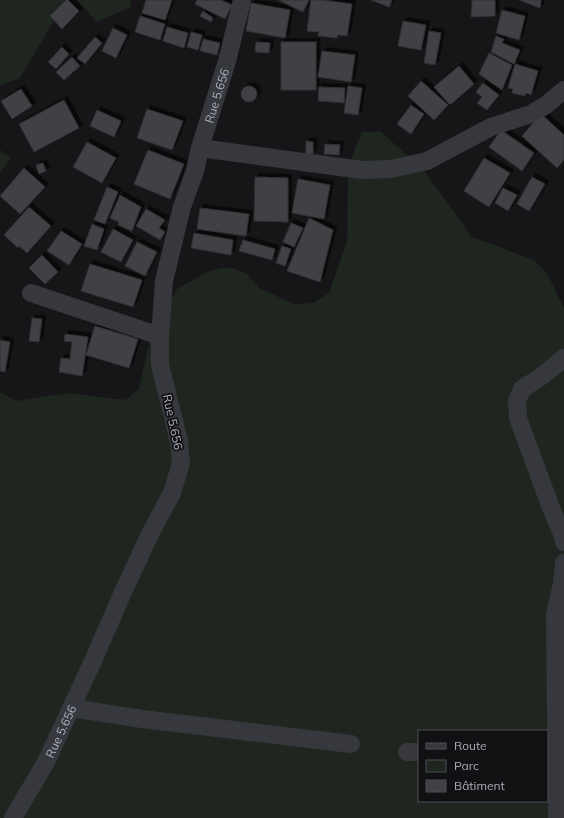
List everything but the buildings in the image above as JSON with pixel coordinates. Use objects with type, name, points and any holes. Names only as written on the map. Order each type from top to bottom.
[{"type":"street","name":"Rue 5.656","points":[[13,818],[46,762],[150,534],[172,494],[181,463],[180,441],[160,365],[160,336],[164,281],[182,207],[195,171],[200,148],[227,61],[242,0]]},
{"type":"street","points":[[200,148],[362,170],[391,169],[427,161],[492,127],[531,114],[546,105],[564,90]]},
{"type":"street","points":[[31,293],[160,336]]},
{"type":"street","points":[[564,358],[542,376],[522,389],[517,401],[518,418],[550,508],[564,538]]},
{"type":"street","points":[[557,818],[552,754],[555,614],[562,584],[564,563]]},
{"type":"street","points":[[71,708],[142,719],[351,744]]},
{"type":"green space","points":[[0,0],[66,0],[20,78],[0,86]]},
{"type":"green space","points":[[77,0],[131,0],[131,7],[97,22]]},
{"type":"green space","points":[[362,132],[381,132],[423,169],[472,237],[534,260],[547,273],[564,308],[564,818],[0,818],[0,392],[16,401],[68,393],[125,400],[139,389],[151,335],[177,289],[209,271],[228,267],[246,273],[259,288],[294,304],[313,303],[329,293],[347,241],[348,166]]},
{"type":"green space","points":[[0,150],[11,158],[0,173]]}]
